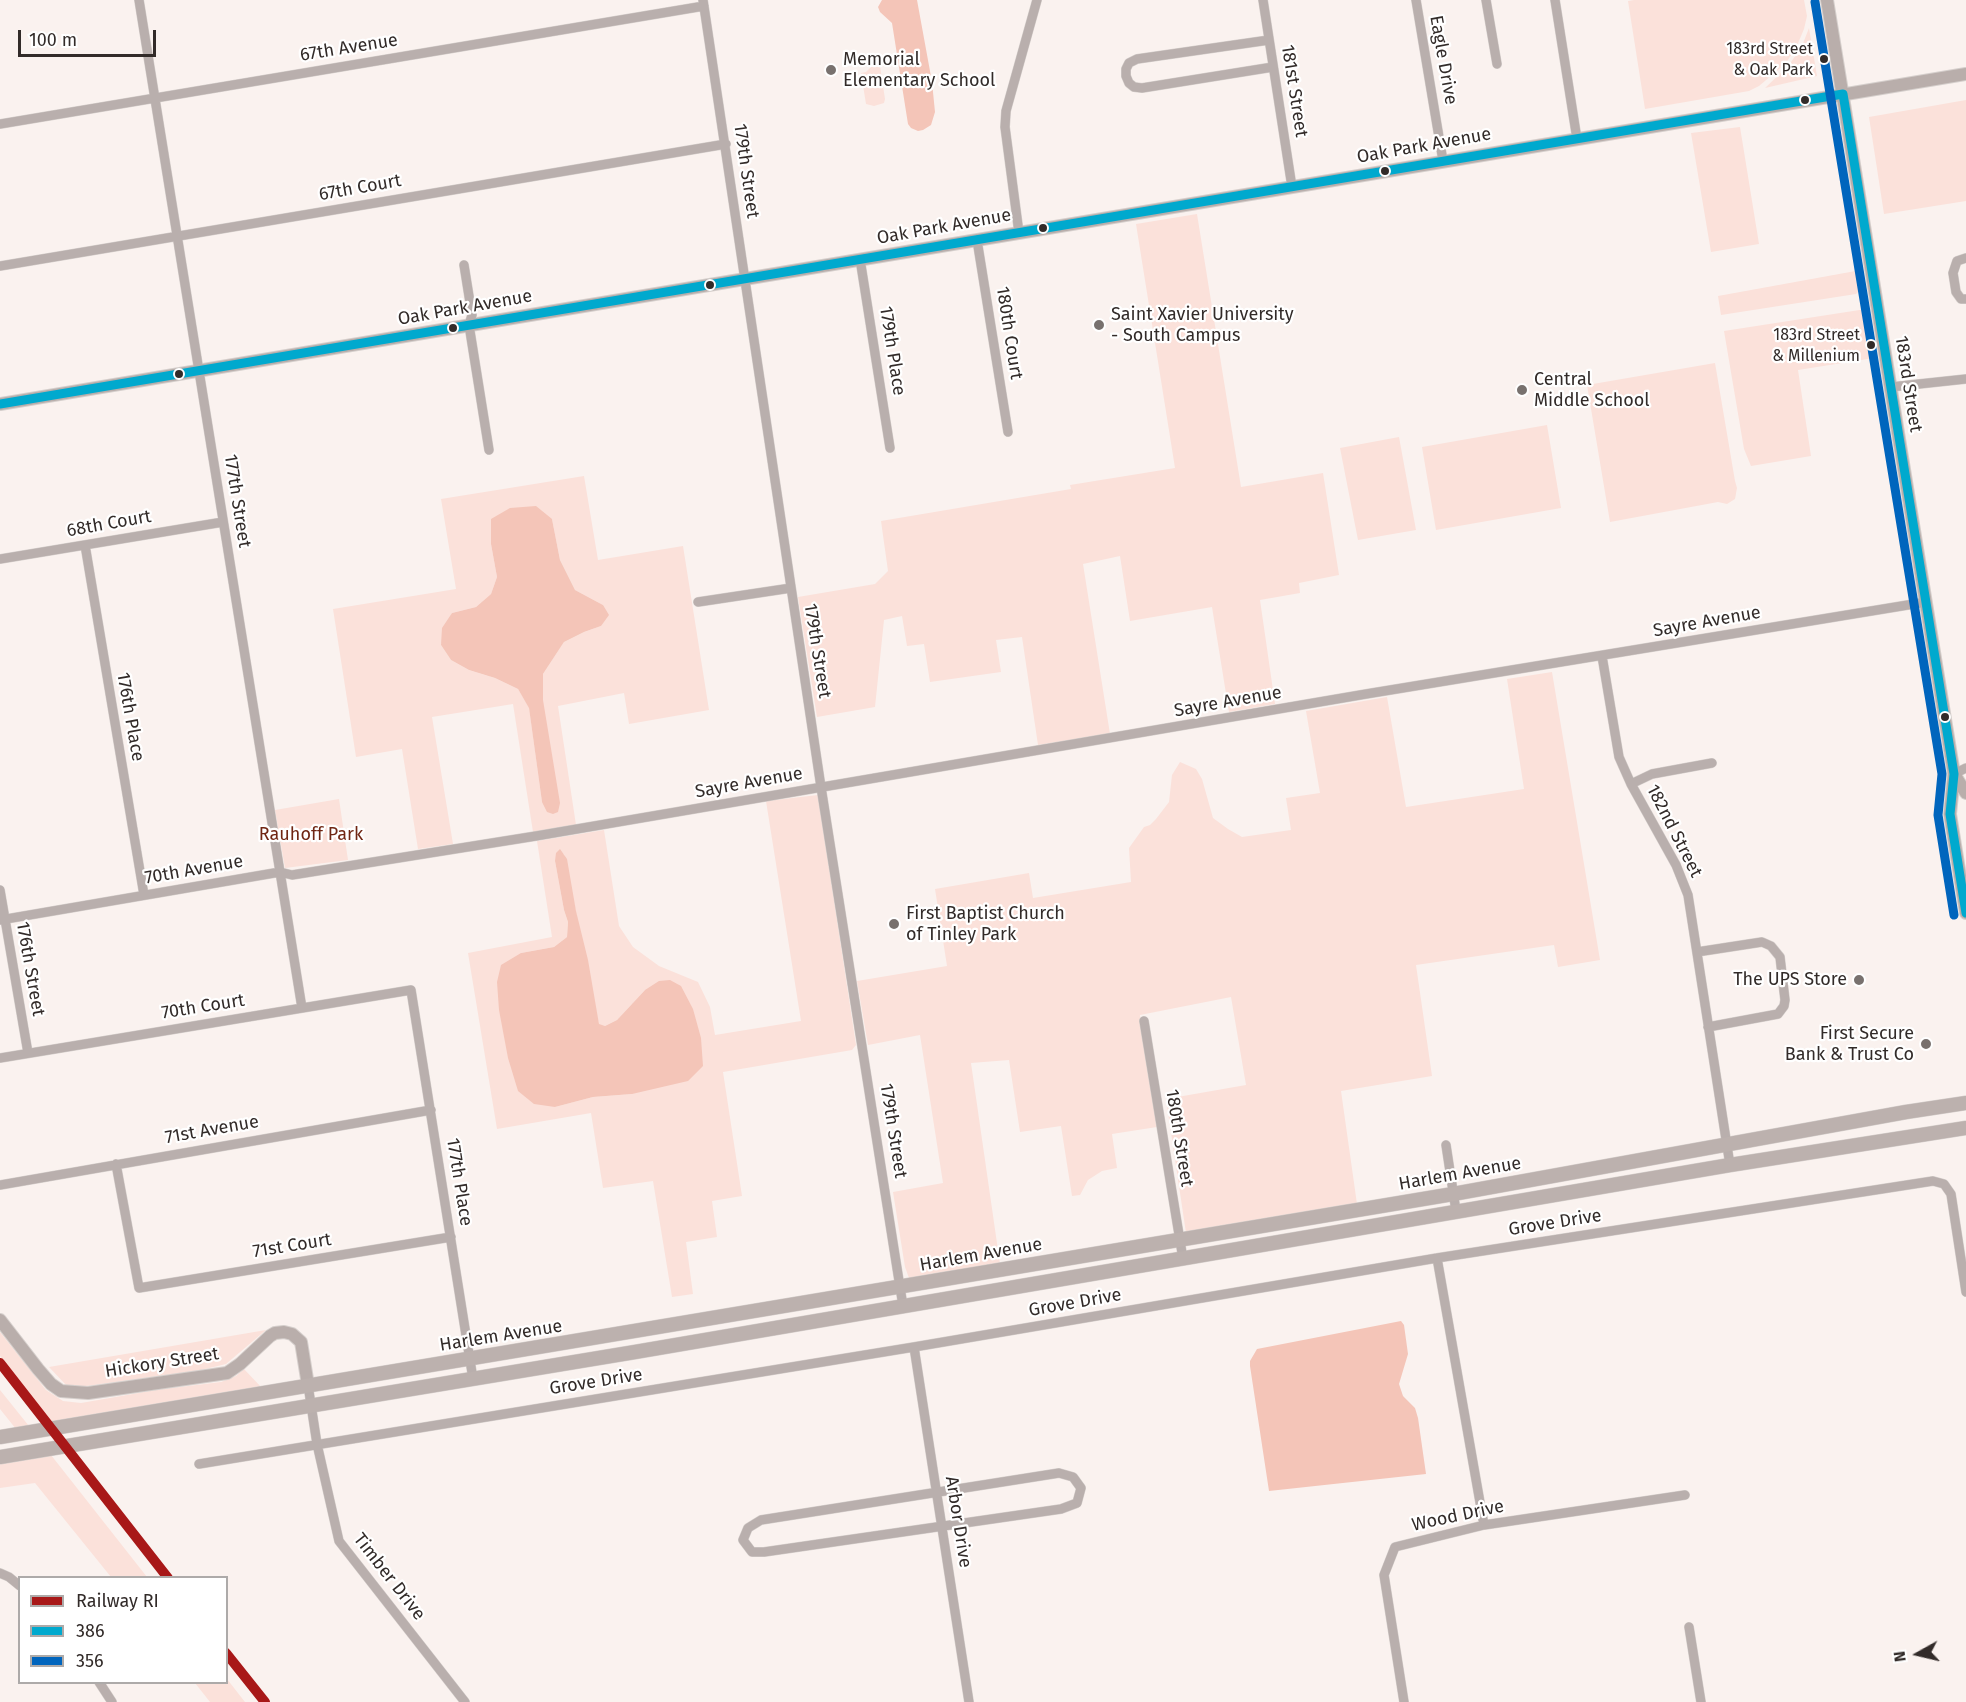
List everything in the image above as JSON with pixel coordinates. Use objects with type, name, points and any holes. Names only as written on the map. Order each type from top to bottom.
[{"type":"main road","name":"Harlem Avenue","points":[[0,1437],[1454,1194],[1966,1103]]},
{"type":"main road","name":"Harlem Avenue","points":[[0,1457],[1183,1260],[1730,1165],[1966,1128]]},
{"type":"main road","points":[[631,1332],[635,1352]]},
{"type":"street","name":"177th Street","points":[[139,0],[302,1008]]},
{"type":"street","points":[[1019,233],[1005,127],[1006,111],[1037,0]]},
{"type":"street","name":"181st Street","points":[[1263,0],[1292,187]]},
{"type":"street","name":"Eagle Drive","points":[[1416,0],[1443,161]]},
{"type":"street","points":[[1486,0],[1497,64]]},
{"type":"street","points":[[1555,0],[1577,139]]},
{"type":"street","name":"183rd Street","points":[[1827,0],[1926,602],[1960,774],[1966,793]]},
{"type":"street","name":"67th Avenue","points":[[0,123],[704,3]]},
{"type":"street","name":"179th Street","points":[[704,3],[821,787],[903,1306]]},
{"type":"street","points":[[1269,40],[1137,59],[1129,63],[1126,76],[1134,87],[1142,88],[1273,67]]},
{"type":"street","name":"Oak Park Avenue","points":[[0,404],[1966,74]]},
{"type":"street","name":"67th Court","points":[[0,266],[726,144]]},
{"type":"street","name":"180th Court","points":[[977,240],[1008,432]]},
{"type":"street","points":[[1966,258],[1958,261],[1953,273],[1956,292],[1961,299],[1966,298]]},
{"type":"street","name":"179th Place","points":[[860,259],[890,448]]},
{"type":"street","points":[[464,265],[472,315],[469,325],[489,450]]},
{"type":"street","points":[[1891,387],[1966,379]]},
{"type":"street","name":"68th Court","points":[[0,559],[223,522]]},
{"type":"street","name":"176th Place","points":[[85,545],[144,895]]},
{"type":"street","points":[[698,602],[791,588]]},
{"type":"street","name":"Sayre Avenue","points":[[536,836],[1366,694],[1926,602]]},
{"type":"street","name":"182nd Street","points":[[1602,656],[1619,757],[1631,784],[1676,865],[1688,895],[1730,1165]]},
{"type":"street","points":[[1631,784],[1652,774],[1712,763]]},
{"type":"street","points":[[1960,774],[1966,768]]},
{"type":"street","name":"183rd Street","points":[[1960,774],[1950,814],[1966,913]]},
{"type":"street","name":"70th Avenue","points":[[2,919],[280,872],[292,875],[536,836]]},
{"type":"street","name":"176th Street","points":[[0,890],[2,919],[28,1053]]},
{"type":"street","points":[[1697,952],[1762,942],[1771,946],[1780,957],[1785,1000],[1778,1014],[1708,1026]]},
{"type":"street","name":"70th Court","points":[[0,1058],[411,990]]},
{"type":"street","name":"177th Place","points":[[411,990],[473,1379]]},
{"type":"street","name":"180th Street","points":[[1144,1021],[1183,1260]]},
{"type":"street","name":"71st Avenue","points":[[0,1185],[431,1110]]},
{"type":"street","points":[[1446,1145],[1456,1211]]},
{"type":"street","name":"71st Court","points":[[116,1164],[139,1288],[451,1237]]},
{"type":"street","name":"Grove Drive","points":[[200,1464],[914,1347],[1437,1258],[1933,1181],[1944,1184],[1951,1194],[1966,1292]]},
{"type":"street","points":[[1437,1258],[1484,1525]]},
{"type":"street","name":"Hickory Street","points":[[0,1320],[38,1369],[51,1384],[61,1391],[88,1392],[227,1372],[240,1364],[270,1336],[284,1332],[292,1334],[301,1342],[308,1385]]},
{"type":"street","name":"Arbor Drive","points":[[914,1347],[969,1702]]},
{"type":"street","name":"Timber Drive","points":[[308,1385],[317,1444],[339,1541],[465,1702]]},
{"type":"street","points":[[1059,1473],[1073,1477],[1080,1488],[1077,1503],[1061,1509],[764,1552],[752,1552],[743,1540],[748,1528],[761,1520],[937,1491],[1059,1473]]},
{"type":"street","name":"Wood Drive","points":[[1404,1702],[1384,1575],[1395,1547],[1484,1525],[1685,1495]]},
{"type":"street","points":[[0,1573],[18,1584]]},
{"type":"street","points":[[1689,1627],[1701,1702]]},
{"type":"street","points":[[100,1684],[112,1702]]},
{"type":"green space","points":[[1804,0],[1807,16],[1796,48],[1785,64],[1759,86],[1749,91],[1645,109],[1628,1]]},
{"type":"green space","points":[[1809,28],[1817,76],[1765,88],[1789,65],[1802,46]]},
{"type":"green space","points":[[873,65],[880,66],[885,99],[884,103],[874,106],[866,104],[861,73],[866,72]]},
{"type":"green space","points":[[1966,100],[1966,201],[1884,214],[1869,117]]},
{"type":"green space","points":[[1740,127],[1759,244],[1711,252],[1691,133]]},
{"type":"green space","points":[[1197,214],[1241,487],[1323,473],[1339,575],[1299,583],[1300,593],[1260,600],[1275,704],[1229,712],[1212,607],[1130,621],[1120,556],[1083,564],[1110,734],[1038,745],[1022,637],[996,640],[1001,672],[930,682],[924,644],[907,646],[902,616],[884,620],[875,707],[817,717],[798,597],[875,584],[888,571],[881,521],[1071,489],[1070,485],[1175,468],[1136,224]]},
{"type":"green space","points":[[1861,270],[1863,287],[1856,294],[1721,315],[1718,296]]},
{"type":"green space","points":[[1866,309],[1874,358],[1798,370],[1811,456],[1751,466],[1744,449],[1724,331]]},
{"type":"green space","points":[[1715,363],[1737,488],[1735,499],[1727,504],[1718,502],[1610,522],[1587,385]]},
{"type":"green space","points":[[1547,425],[1561,508],[1436,530],[1422,447]]},
{"type":"green space","points":[[1399,437],[1416,530],[1358,540],[1340,448]]},
{"type":"green space","points":[[584,476],[598,560],[683,546],[709,710],[629,724],[624,693],[558,706],[576,825],[533,832],[513,704],[432,717],[453,844],[418,849],[402,749],[356,757],[333,609],[456,589],[441,499]],"holes":[[[552,519],[560,560],[575,590],[603,605],[601,626],[564,642],[543,674],[542,802],[529,707],[518,689],[495,678],[469,670],[451,660],[441,645],[452,613],[476,607],[491,594],[497,577],[491,544]]]},
{"type":"green space","points":[[1552,672],[1600,960],[1558,967],[1554,945],[1416,965],[1432,1076],[1341,1091],[1357,1204],[1186,1233],[1166,1099],[1246,1085],[1231,997],[1140,1015],[1157,1127],[1112,1134],[1117,1168],[1102,1171],[1088,1180],[1080,1195],[1072,1196],[1061,1126],[1020,1132],[1009,1060],[971,1063],[1000,1264],[915,1280],[909,1278],[905,1267],[893,1192],[943,1183],[920,1035],[868,1045],[857,981],[947,966],[935,889],[1029,873],[1033,898],[1131,882],[1129,848],[1144,827],[1156,819],[1169,802],[1172,775],[1180,762],[1196,769],[1202,779],[1213,818],[1228,829],[1242,837],[1291,830],[1286,798],[1320,793],[1306,711],[1387,697],[1406,807],[1524,789],[1507,679]]},
{"type":"green space","points":[[818,795],[856,1045],[852,1050],[723,1072],[742,1196],[712,1201],[717,1237],[686,1242],[693,1294],[672,1297],[653,1181],[603,1188],[591,1113],[497,1129],[468,953],[552,937],[537,841],[604,830],[619,926],[633,947],[659,966],[698,982],[710,1007],[715,1035],[801,1021],[766,801]],"holes":[[[564,854],[599,1025],[605,1026],[617,1020],[645,990],[632,1094],[593,1097],[555,1107],[521,953],[554,947],[567,937],[568,922],[555,861]]]},
{"type":"green space","name":"Rauhoff Park","points":[[339,799],[348,860],[285,868],[275,810]]},
{"type":"green space","points":[[266,1330],[226,1364],[201,1370],[79,1387],[66,1385],[49,1367]]},
{"type":"green space","points":[[0,1332],[46,1390],[63,1401],[81,1403],[221,1382],[236,1376],[244,1369],[262,1388],[53,1423],[0,1356]]},
{"type":"green space","points":[[0,1390],[29,1426],[16,1429],[0,1409]]},
{"type":"green space","points":[[51,1455],[146,1576],[110,1576],[35,1483],[0,1488],[0,1463]]},
{"type":"green space","points":[[228,1680],[245,1702],[210,1702],[196,1684],[228,1684]]},
{"type":"shaded area","points":[[882,0],[917,0],[935,112],[931,125],[923,130],[918,131],[908,124],[892,23],[878,7]]},
{"type":"shaded area","points":[[536,506],[552,519],[560,560],[575,590],[603,605],[609,615],[601,626],[564,642],[543,674],[543,700],[560,803],[558,812],[553,814],[547,812],[542,802],[529,708],[518,689],[495,678],[469,670],[451,660],[441,645],[442,628],[452,613],[476,607],[491,594],[497,577],[491,544],[491,519],[510,508]]},
{"type":"shaded area","points":[[560,849],[567,859],[599,1024],[605,1026],[617,1020],[645,990],[659,981],[670,980],[681,986],[693,1009],[701,1038],[703,1066],[688,1081],[632,1094],[593,1097],[555,1107],[534,1104],[518,1091],[508,1058],[499,1010],[497,982],[501,965],[521,953],[554,947],[567,937],[568,922],[555,861],[556,853]]},
{"type":"shaded area","points":[[1401,1321],[1404,1325],[1408,1354],[1399,1384],[1403,1396],[1415,1408],[1418,1418],[1426,1474],[1269,1491],[1250,1366],[1250,1361],[1257,1349]]},
{"type":"rail line","name":"RI","points":[[0,1363],[166,1576]]},
{"type":"rail line","name":"RI","points":[[228,1656],[265,1702]]},
{"type":"transit line","name":"356","points":[[1815,2],[1942,774],[1938,815],[1954,915]]},
{"type":"transit line","name":"386","points":[[1843,94],[1954,774],[1950,814],[1966,913]]},
{"type":"transit line","name":"386","points":[[0,404],[1843,94]]},
{"type":"place","name":"183rd Street & Oak Park","points":[[1824,59]]},
{"type":"place","name":"Memorial Elementary School","points":[[831,70]]},
{"type":"place","name":"Saint Xavier University - South Campus","points":[[1099,325]]},
{"type":"place","name":"183rd Street & Millenium","points":[[1871,345]]},
{"type":"place","name":"Central Middle School","points":[[1522,390]]},
{"type":"place","name":"First Baptist Church of Tinley Park","points":[[894,924]]},
{"type":"place","name":"The UPS Store","points":[[1859,980]]},
{"type":"place","name":"First Secure Bank & Trust Co","points":[[1926,1044]]}]
